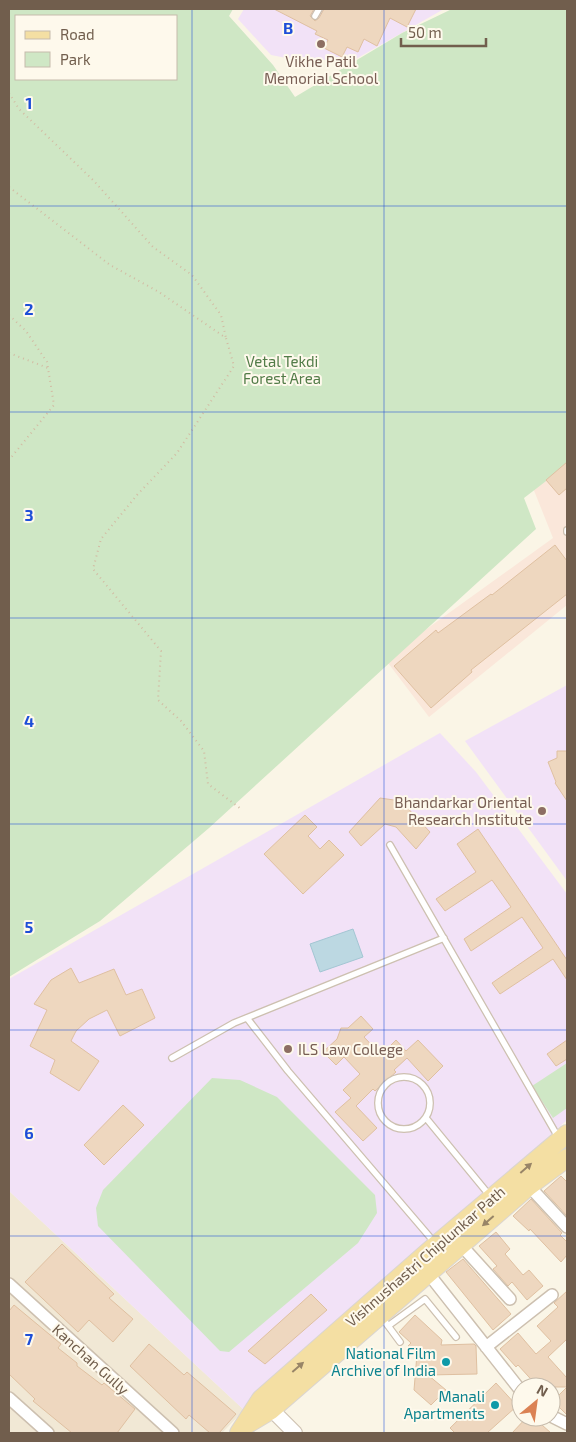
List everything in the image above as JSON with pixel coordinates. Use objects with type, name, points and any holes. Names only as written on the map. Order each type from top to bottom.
[{"type":"main road","name":"Vishnushastri Chiplunkar Path","points":[[242,1429],[437,1244],[563,1136]]},
{"type":"main road","name":"Vishnushastri Chiplunkar Path","points":[[266,1405],[384,1321],[428,1273],[530,1186],[567,1158]]},
{"type":"street","points":[[530,1186],[567,1227]]},
{"type":"street","points":[[461,1245],[510,1299]]},
{"type":"street","points":[[428,1273],[511,1378]]},
{"type":"street","name":"Kanchan Gully","points":[[9,1284],[172,1433]]},
{"type":"street","points":[[486,1347],[552,1295]]},
{"type":"street","points":[[9,1398],[48,1433]]},
{"type":"street","points":[[266,1405],[295,1433]]},
{"type":"lane","points":[[315,16],[319,9]]},
{"type":"lane","points":[[390,845],[563,1136]]},
{"type":"lane","points":[[172,1058],[247,1018],[444,938]]},
{"type":"lane","points":[[247,1018],[288,1071],[437,1244]]},
{"type":"lane","points":[[406,1077],[422,1084],[430,1101],[426,1118],[411,1128],[402,1129],[386,1122],[378,1106],[382,1088],[388,1082],[406,1077]]},
{"type":"lane","points":[[426,1118],[491,1198]]},
{"type":"lane","points":[[400,1342],[384,1321],[425,1299],[456,1337]]},
{"type":"path","points":[[9,93],[19,109],[94,181],[153,247],[192,275],[221,315],[234,366],[227,380],[177,454],[137,495],[101,539],[93,569],[161,651],[158,700],[181,721],[204,751],[208,784],[241,809]]},
{"type":"path","points":[[9,187],[110,265],[159,292],[226,338]]},
{"type":"path","points":[[9,315],[26,331],[47,362],[54,406],[9,460]]},
{"type":"path","points":[[9,353],[48,368]]},
{"type":"shaded area","name":"Vikhe Patil Memorial School","points":[[244,9],[444,9],[354,60],[297,60],[271,55],[238,19]]},
{"type":"shaded area","points":[[567,456],[567,605],[429,717],[385,659],[553,538],[531,483]]},
{"type":"shaded area","name":"Bhandarkar Oriental Research Institute","points":[[567,685],[567,881],[465,741]]},
{"type":"shaded area","name":"ILS Law College","points":[[440,733],[476,772],[567,894],[567,1120],[244,1410],[9,1191],[9,979]]},
{"type":"shaded area","points":[[9,1191],[244,1410],[222,1433],[9,1433]]},
{"type":"green space","name":"Vetal Tekdi Forest Area","points":[[9,9],[233,9],[229,16],[273,65],[295,97],[402,33],[452,9],[567,9],[567,465],[524,498],[536,529],[209,828],[100,921],[9,977]]},
{"type":"green space","points":[[567,1063],[567,1108],[553,1118],[532,1086]]},
{"type":"green space","points":[[212,1078],[240,1080],[277,1097],[375,1195],[377,1213],[358,1243],[229,1352],[220,1351],[98,1226],[96,1208],[103,1190]]},
{"type":"water","points":[[353,929],[363,957],[320,972],[310,944]]},
{"type":"building","points":[[274,9],[314,9],[310,16],[315,21],[324,9],[416,9],[407,27],[390,18],[377,46],[364,39],[358,52],[347,47],[342,57],[324,48],[328,40],[315,34],[317,31]]},
{"type":"building","points":[[567,462],[567,488],[559,495],[546,480]]},
{"type":"building","points":[[555,545],[567,561],[567,594],[471,670],[472,672],[431,708],[394,666],[436,630],[438,633],[492,595]]},
{"type":"building","points":[[557,751],[567,751],[567,801],[555,783],[548,762],[557,758]]},
{"type":"building","points":[[380,798],[401,801],[430,832],[416,849],[396,827],[385,824],[361,846],[349,832]]},
{"type":"building","points":[[305,815],[317,827],[308,836],[320,849],[329,840],[344,855],[303,894],[264,854]]},
{"type":"building","points":[[478,829],[567,960],[567,980],[553,959],[500,994],[492,983],[543,948],[522,917],[471,951],[464,939],[511,907],[492,880],[445,911],[436,899],[476,872],[457,844]]},
{"type":"building","points":[[71,968],[79,983],[114,969],[126,995],[142,989],[155,1018],[120,1036],[107,1010],[89,1019],[76,1031],[71,1041],[99,1061],[79,1091],[50,1073],[55,1060],[30,1046],[47,1010],[34,1004],[51,980]]},
{"type":"building","points":[[361,1016],[373,1029],[364,1037],[381,1055],[396,1040],[406,1051],[418,1040],[443,1066],[428,1081],[407,1058],[394,1070],[396,1072],[375,1091],[373,1089],[356,1106],[377,1128],[363,1141],[335,1112],[351,1098],[343,1090],[360,1074],[344,1057],[336,1065],[323,1052],[337,1039],[341,1028],[348,1028]]},
{"type":"building","points":[[567,1040],[567,1059],[556,1066],[547,1054]]},
{"type":"building","points":[[123,1105],[144,1125],[104,1165],[84,1145]]},
{"type":"building","points":[[561,1176],[567,1182],[567,1216],[544,1191]]},
{"type":"building","points":[[531,1199],[562,1233],[560,1235],[567,1242],[567,1255],[561,1262],[530,1229],[529,1231],[513,1216]]},
{"type":"building","points":[[496,1232],[510,1249],[505,1254],[523,1275],[529,1270],[543,1286],[527,1300],[512,1282],[508,1286],[493,1269],[497,1266],[479,1246]]},
{"type":"building","points":[[62,1244],[114,1294],[109,1298],[133,1319],[113,1342],[89,1320],[78,1332],[25,1282]]},
{"type":"building","points":[[463,1259],[511,1314],[493,1330],[446,1272]]},
{"type":"building","points":[[567,1291],[567,1339],[548,1357],[567,1378],[567,1387],[561,1387],[561,1377],[529,1377],[518,1365],[516,1367],[500,1349],[518,1333],[536,1354],[551,1341],[537,1326],[558,1307],[554,1303]]},
{"type":"building","points":[[311,1294],[327,1310],[265,1364],[248,1351]]},
{"type":"building","points":[[14,1305],[61,1344],[58,1348],[77,1363],[77,1366],[102,1385],[104,1383],[135,1409],[117,1433],[72,1433],[33,1401],[35,1399],[9,1374],[9,1311]]},
{"type":"building","name":"National Film Archive of India","points":[[415,1315],[442,1340],[441,1345],[474,1344],[476,1346],[477,1374],[428,1375],[446,1390],[431,1405],[414,1390],[417,1354],[408,1346],[411,1343],[399,1332]]},
{"type":"building","points":[[149,1344],[184,1375],[187,1372],[236,1414],[219,1433],[210,1433],[189,1415],[186,1419],[130,1366]]},
{"type":"building","points":[[496,1383],[511,1399],[511,1411],[487,1433],[455,1433],[450,1428]]},
{"type":"building","points":[[567,1387],[567,1415],[561,1409],[561,1393]]},
{"type":"building","points":[[518,1427],[544,1427],[551,1433],[512,1433]]},
{"type":"place","name":"Vikhe Patil Memorial School","points":[[321,44]]},
{"type":"place","name":"Bhandarkar Oriental Research Institute","points":[[542,811]]},
{"type":"place","name":"ILS Law College","points":[[288,1049]]},
{"type":"place","name":"National Film Archive of India","points":[[446,1362]]},
{"type":"place","name":"Manali Apartments","points":[[495,1405]]}]
